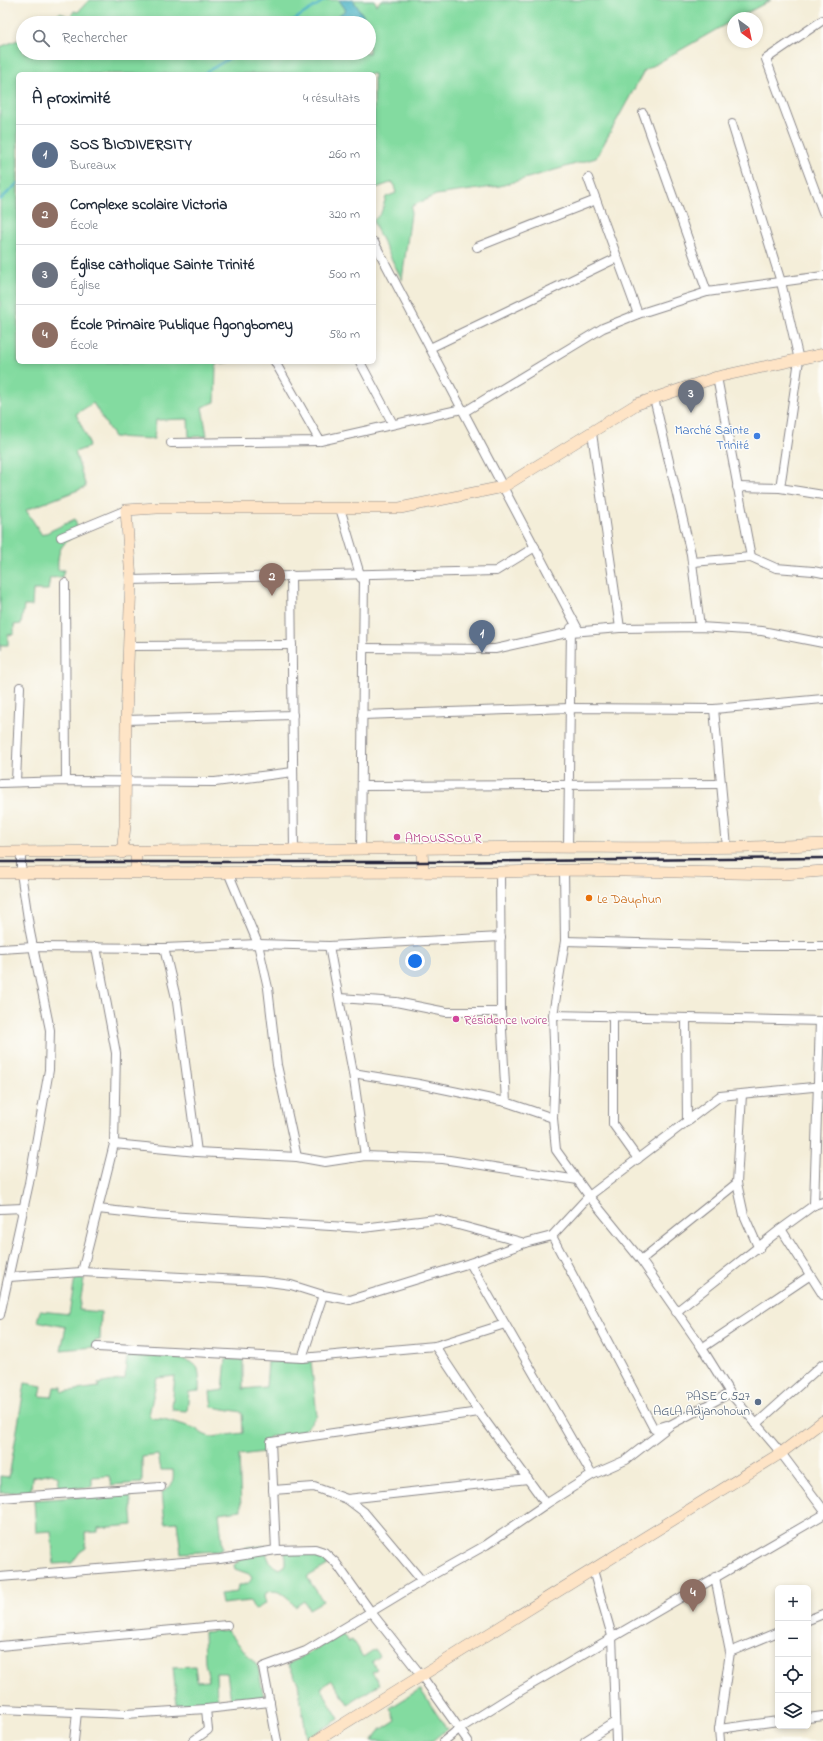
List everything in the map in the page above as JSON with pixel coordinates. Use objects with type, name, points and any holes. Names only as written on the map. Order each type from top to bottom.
[{"type":"main road","points":[[122,852],[125,826],[126,720],[130,646],[131,580],[126,510],[157,508],[400,508],[503,487],[637,404],[717,377],[823,354]]},
{"type":"main road","points":[[0,852],[727,847],[823,844]]},
{"type":"main road","points":[[422,848],[423,872]]},
{"type":"main road","points":[[136,852],[136,872]]},
{"type":"main road","points":[[0,873],[500,872],[564,870],[784,874],[823,870]]},
{"type":"main road","points":[[316,1741],[781,1453],[823,1421]]},
{"type":"street","points":[[823,20],[766,59],[821,202],[823,212]]},
{"type":"street","points":[[643,113],[707,292]]},
{"type":"street","points":[[732,124],[781,282],[800,360],[780,488]]},
{"type":"street","points":[[588,178],[638,314]]},
{"type":"street","points":[[477,247],[596,200]]},
{"type":"street","points":[[376,246],[572,618],[575,631],[570,708],[568,847]]},
{"type":"street","points":[[430,348],[617,258]]},
{"type":"street","points":[[172,443],[320,441],[393,424],[463,411],[603,328],[638,314],[707,292],[823,276]]},
{"type":"street","points":[[276,364],[320,441]]},
{"type":"street","points":[[361,364],[393,424]]},
{"type":"street","points":[[717,377],[751,557]]},
{"type":"street","points":[[654,398],[693,562],[700,627]]},
{"type":"street","points":[[592,433],[620,628]]},
{"type":"street","points":[[737,487],[780,488],[823,495]]},
{"type":"street","points":[[340,508],[362,575],[364,587],[361,849]]},
{"type":"street","points":[[61,537],[126,510]]},
{"type":"street","points":[[131,580],[496,571],[535,547]]},
{"type":"street","points":[[693,562],[751,557],[776,568],[813,570],[823,573]]},
{"type":"street","points":[[291,576],[294,851]]},
{"type":"street","points":[[65,583],[66,781]]},
{"type":"street","points":[[363,648],[494,649],[575,631],[620,628],[700,627],[762,631],[823,642]]},
{"type":"street","points":[[130,646],[292,645]]},
{"type":"street","points":[[16,782],[20,687]]},
{"type":"street","points":[[362,715],[570,708],[714,709],[823,699]]},
{"type":"street","points":[[714,709],[727,847]]},
{"type":"street","points":[[126,720],[293,715]]},
{"type":"street","points":[[0,783],[66,781],[215,782],[293,772]]},
{"type":"street","points":[[362,786],[721,784]]},
{"type":"street","points":[[0,1315],[24,1208],[40,1127],[50,1058],[50,1030],[34,947],[22,873],[21,852]]},
{"type":"street","points":[[564,870],[564,941],[553,1015],[555,1069],[553,1118],[556,1150],[589,1196],[640,1260],[702,1348],[730,1393],[781,1453],[823,1509]]},
{"type":"street","points":[[228,872],[258,944],[268,988],[277,1064],[297,1157]]},
{"type":"street","points":[[500,872],[502,1012],[506,1102]]},
{"type":"street","points":[[0,949],[34,947],[164,948],[258,944],[329,946],[501,937]]},
{"type":"street","points":[[564,941],[745,946],[823,946]]},
{"type":"street","points":[[329,946],[353,1073],[365,1156]]},
{"type":"street","points":[[82,1272],[114,1144],[116,1053],[96,947]]},
{"type":"street","points":[[164,948],[177,1002],[197,1152]]},
{"type":"street","points":[[340,998],[396,1002],[446,1012],[502,1012]]},
{"type":"street","points":[[553,1015],[821,1021],[820,1087],[814,1205]]},
{"type":"street","points":[[613,1016],[613,1124],[638,1159]]},
{"type":"street","points":[[686,1018],[687,1122]]},
{"type":"street","points":[[353,1073],[419,1084],[506,1102],[553,1118]]},
{"type":"street","points":[[9,1277],[82,1272],[261,1281],[291,1285],[323,1295],[350,1300],[470,1263],[525,1243],[552,1236],[589,1196],[720,1096],[820,1087]]},
{"type":"street","points":[[742,1094],[737,1183],[744,1215],[758,1248]]},
{"type":"street","points":[[114,1144],[197,1152],[297,1157],[325,1162],[365,1156],[443,1158],[578,1180]]},
{"type":"street","points":[[640,1260],[737,1183]]},
{"type":"street","points":[[676,1312],[781,1229],[814,1205],[823,1202]]},
{"type":"street","points":[[0,1209],[24,1208]]},
{"type":"street","points":[[98,1209],[152,1215],[363,1228],[436,1219],[525,1243]]},
{"type":"street","points":[[781,1229],[809,1276],[823,1294]]},
{"type":"street","points":[[552,1236],[654,1429],[672,1424]]},
{"type":"street","points":[[470,1263],[592,1475]]},
{"type":"street","points":[[702,1348],[809,1276]]},
{"type":"street","points":[[302,1358],[323,1295]]},
{"type":"street","points":[[97,1347],[302,1358],[435,1346],[505,1324]]},
{"type":"street","points":[[435,1346],[479,1412],[546,1504]]},
{"type":"street","points":[[756,1424],[823,1364]]},
{"type":"street","points":[[277,1741],[263,1667],[306,1651],[422,1581],[486,1545],[592,1475],[626,1460],[672,1424],[730,1393]]},
{"type":"street","points":[[276,1550],[271,1442],[479,1412]]},
{"type":"street","points":[[347,1499],[528,1479]]},
{"type":"street","points":[[0,1498],[161,1487]]},
{"type":"street","points":[[273,1490],[314,1487],[347,1499],[364,1512],[422,1581]]},
{"type":"street","points":[[444,1741],[459,1729],[612,1636],[823,1515]]},
{"type":"street","points":[[0,1577],[220,1559],[276,1550],[315,1549],[324,1552],[336,1563],[371,1612],[421,1675],[468,1741]]},
{"type":"street","points":[[593,1570],[612,1636],[616,1741]]},
{"type":"street","points":[[715,1577],[730,1652],[719,1729],[720,1741]]},
{"type":"street","points":[[811,1619],[823,1614]]},
{"type":"street","points":[[0,1646],[227,1625]]},
{"type":"street","points":[[730,1652],[775,1633]]},
{"type":"street","points":[[0,1709],[125,1714],[206,1709],[270,1702]]},
{"type":"street","points":[[193,1741],[208,1730],[206,1709]]},
{"type":"street","points":[[74,1741],[77,1712]]},
{"type":"street","points":[[811,1718],[823,1716]]},
{"type":"street","points":[[719,1729],[775,1721]]},
{"type":"street","points":[[585,1741],[615,1722]]},
{"type":"green space","points":[[89,0],[339,0],[346,10],[337,16],[71,16],[74,11],[78,12]]},
{"type":"green space","points":[[353,0],[374,0],[377,5],[381,0],[454,0],[455,2],[457,0],[771,0],[748,12],[727,12],[727,23],[644,71],[596,158],[500,186],[436,195],[412,206],[402,280],[376,228],[376,218],[381,213],[386,197],[396,193],[393,182],[376,188],[376,72],[16,72],[16,364],[216,364],[215,402],[202,407],[207,436],[189,437],[188,419],[156,420],[154,439],[114,437],[93,403],[76,414],[88,440],[89,447],[75,452],[86,487],[26,510],[42,535],[75,519],[79,533],[68,540],[59,552],[58,570],[64,570],[62,577],[50,578],[48,590],[33,590],[32,606],[24,606],[21,624],[14,625],[14,634],[8,635],[8,645],[1,645],[0,651],[0,47],[16,41],[16,60],[376,60],[376,16],[363,16]]},
{"type":"green space","points":[[60,12],[67,16],[56,16]]},
{"type":"green space","points":[[75,1278],[84,1279],[79,1310],[101,1312],[100,1340],[95,1341],[94,1347],[61,1350],[66,1327],[37,1321],[40,1311],[69,1314]]},
{"type":"green space","points":[[127,1356],[177,1358],[194,1364],[199,1371],[199,1391],[189,1392],[187,1411],[173,1410],[172,1406],[175,1376],[157,1378],[149,1415],[152,1418],[164,1419],[198,1429],[202,1433],[212,1437],[243,1433],[242,1412],[212,1407],[210,1392],[223,1390],[226,1359],[243,1360],[243,1389],[266,1387],[268,1362],[311,1361],[317,1416],[302,1432],[298,1434],[291,1436],[269,1437],[265,1444],[264,1452],[239,1455],[241,1510],[219,1513],[223,1549],[220,1551],[181,1553],[177,1522],[165,1523],[162,1492],[171,1486],[173,1470],[161,1470],[158,1455],[142,1457],[142,1483],[111,1485],[109,1476],[92,1477],[92,1487],[60,1489],[58,1477],[52,1473],[32,1477],[31,1491],[0,1493],[0,1476],[9,1477],[25,1383],[42,1386],[40,1396],[52,1397],[54,1387],[62,1387],[62,1392],[99,1387],[98,1384],[125,1379]]},
{"type":"green space","points":[[130,1493],[133,1525],[98,1528],[98,1532],[85,1533],[86,1548],[80,1552],[72,1563],[54,1564],[51,1531],[36,1532],[34,1500]]},
{"type":"green space","points":[[265,1546],[270,1562],[279,1569],[285,1565],[285,1552],[287,1550],[323,1558],[328,1565],[307,1577],[323,1601],[309,1609],[304,1601],[295,1607],[283,1594],[270,1591],[266,1593],[264,1597],[266,1603],[255,1610],[250,1601],[222,1604],[220,1594],[237,1592],[238,1585],[248,1583],[252,1578],[249,1574],[235,1569],[234,1565],[243,1558],[246,1547]]},
{"type":"green space","points":[[227,1630],[258,1667],[264,1698],[231,1700],[227,1673],[216,1673],[217,1701],[177,1705],[173,1667],[195,1666],[197,1681],[209,1680],[205,1663],[204,1632]]},
{"type":"green space","points":[[343,1634],[348,1642],[352,1640],[363,1657],[375,1649],[380,1656],[372,1662],[377,1669],[372,1672],[380,1684],[348,1704],[332,1680],[321,1688],[339,1719],[307,1739],[298,1683],[288,1664]]},
{"type":"green space","points":[[420,1689],[447,1729],[432,1741],[371,1741],[379,1731],[396,1720],[390,1708]]},
{"type":"water","points":[[339,0],[353,0],[363,16],[337,16],[346,10]]},
{"type":"waterway","points":[[300,16],[325,0]]},
{"type":"waterway","points":[[206,72],[226,60]]},
{"type":"waterway","points":[[0,200],[16,185]]},
{"type":"railway","points":[[0,862],[423,862],[823,858]]},
{"type":"place","name":"Église catholique Sainte Trinité","points":[[691,413]]},
{"type":"place","name":"Marché Sainte Trinité","points":[[757,436]]},
{"type":"place","name":"Complexe scolaire Victoria","points":[[272,596]]},
{"type":"place","name":"SOS BIODIVERSITY","points":[[482,653]]},
{"type":"place","name":"AMOUSSOU R","points":[[397,837]]},
{"type":"place","name":"Le Dauphun","points":[[589,898]]},
{"type":"place","name":"Résidence Ivoire","points":[[456,1019]]},
{"type":"place","name":"PASE C 527 AGLA Adjanohoun","points":[[758,1402]]},
{"type":"place","name":"École Primaire Publique Agongbomey","points":[[693,1612]]}]
